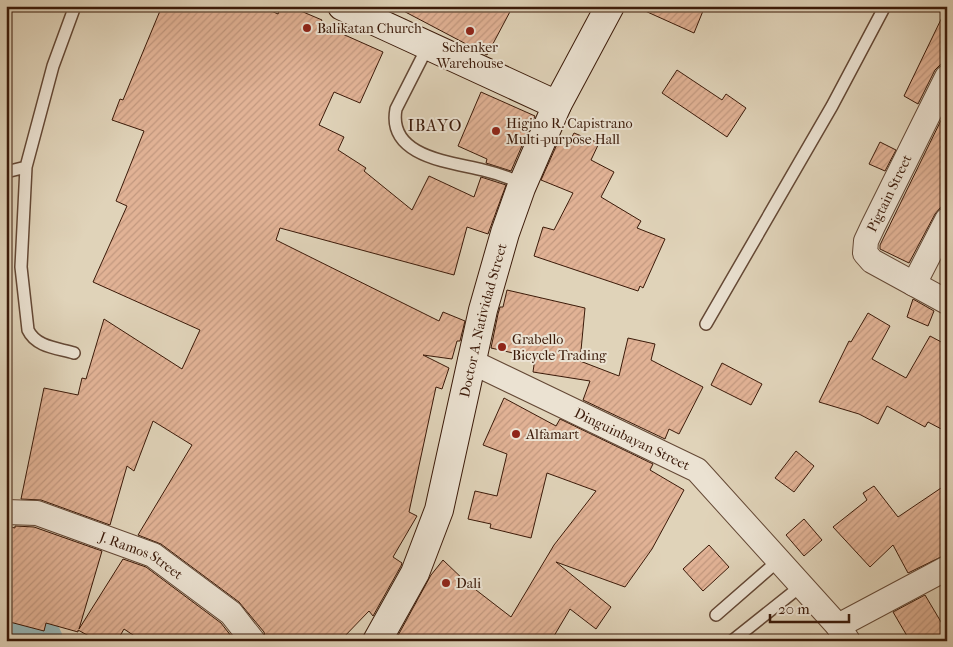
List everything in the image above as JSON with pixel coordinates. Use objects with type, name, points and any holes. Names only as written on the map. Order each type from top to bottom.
[{"type":"main road","points":[[342,6],[557,105]]},
{"type":"main road","name":"Doctor A. Natividad Street","points":[[376,641],[415,573],[439,510],[470,361],[505,233],[523,184],[557,105],[610,6]]},
{"type":"street","name":"Pigtain Street","points":[[947,77],[866,241],[866,253],[872,261],[947,302]]},
{"type":"street","points":[[914,284],[947,220]]},
{"type":"street","name":"Dinguinbayan Street","points":[[470,361],[697,470],[843,634]]},
{"type":"street","name":"J. Ramos Street","points":[[6,512],[37,513],[153,555],[231,613],[253,641]]},
{"type":"street","points":[[843,634],[947,568]]},
{"type":"lane","points":[[74,352],[42,344],[33,339],[28,330],[21,266],[26,167],[53,66],[75,6]]},
{"type":"lane","points":[[706,324],[832,106],[885,6]]},
{"type":"lane","points":[[428,46],[396,109],[394,120],[401,138],[420,154],[449,164],[490,172],[523,184]]},
{"type":"lane","points":[[6,172],[26,167]]},
{"type":"lane","points":[[716,615],[778,560]]},
{"type":"lane","points":[[732,641],[801,586]]},
{"type":"building","points":[[162,6],[260,6],[278,14],[281,6],[289,6],[322,20],[320,24],[383,52],[360,103],[334,92],[319,125],[344,137],[338,150],[366,168],[364,171],[412,210],[429,176],[474,197],[481,177],[506,185],[488,234],[467,227],[454,275],[280,228],[276,240],[439,321],[443,312],[465,321],[460,341],[457,341],[452,359],[423,355],[449,368],[442,389],[436,387],[409,512],[417,516],[393,557],[402,563],[401,566],[373,616],[369,611],[340,641],[266,641],[264,632],[239,602],[161,544],[138,535],[192,445],[153,421],[134,471],[127,466],[110,525],[41,500],[21,499],[44,388],[78,395],[82,378],[86,379],[104,319],[182,369],[200,330],[93,282],[127,206],[116,201],[144,131],[112,120],[120,99],[123,100]]},
{"type":"building","name":"Schenker Warehouse","points":[[394,6],[513,6],[487,55]]},
{"type":"building","points":[[634,6],[705,6],[694,33]]},
{"type":"building","points":[[947,7],[947,63],[940,65],[935,70],[918,104],[904,96]]},
{"type":"building","points":[[677,70],[722,100],[726,94],[746,108],[727,137],[662,93]]},
{"type":"building","name":"Higino R. Capistrano Multi-purpose Hall","points":[[481,92],[535,116],[511,171],[486,163],[487,159],[458,146]]},
{"type":"building","points":[[947,108],[947,206],[940,208],[935,214],[909,263],[880,249],[880,245]]},
{"type":"building","points":[[574,133],[599,143],[591,160],[614,172],[601,197],[641,221],[637,228],[665,239],[643,288],[640,286],[638,291],[534,256],[543,227],[554,230],[573,193],[541,180],[558,142],[567,146]]},
{"type":"building","points":[[880,142],[896,150],[885,171],[869,164]]},
{"type":"building","points":[[507,290],[585,308],[580,361],[619,376],[628,338],[655,344],[651,360],[703,387],[679,434],[669,429],[665,439],[583,400],[590,381],[533,372],[535,358],[491,348],[498,314],[500,307],[503,307]]},
{"type":"building","points":[[913,299],[934,311],[928,326],[907,317]]},
{"type":"building","points":[[868,313],[890,326],[872,359],[906,378],[930,336],[947,345],[947,432],[928,422],[925,427],[887,406],[878,424],[859,414],[819,402],[849,341],[851,342]]},
{"type":"building","points":[[722,363],[762,384],[751,405],[711,385]]},
{"type":"building","points":[[504,398],[556,426],[560,419],[653,464],[650,470],[684,490],[652,549],[625,587],[556,562],[611,607],[596,629],[570,609],[551,641],[395,641],[431,575],[443,560],[467,583],[511,617],[554,545],[596,491],[547,473],[531,538],[490,528],[491,524],[468,519],[475,491],[497,496],[507,454],[483,445]]},
{"type":"building","points":[[796,451],[814,466],[794,492],[775,478]]},
{"type":"building","points":[[947,484],[947,554],[908,573],[893,545],[870,567],[833,527],[867,500],[863,493],[874,486],[898,517]]},
{"type":"building","points":[[804,519],[822,540],[804,556],[786,535]]},
{"type":"building","points":[[6,526],[15,528],[15,526],[34,527],[102,551],[79,629],[123,559],[146,567],[221,623],[235,641],[142,641],[124,629],[117,641],[98,641],[78,630],[78,632],[46,623],[44,631],[6,621]]},
{"type":"building","points":[[709,545],[729,567],[703,591],[683,569]]},
{"type":"building","points":[[925,595],[947,632],[947,641],[910,641],[893,612]]},
{"type":"waterway","points":[[6,633],[39,641]]},
{"type":"place","name":"Balikatan Church","points":[[307,28]]},
{"type":"place","name":"Schenker Warehouse","points":[[470,31]]},
{"type":"place","name":"Higino R. Capistrano Multi-purpose Hall","points":[[496,131]]},
{"type":"place","name":"Grabello Bicycle Trading","points":[[502,347]]},
{"type":"place","name":"Alfamart","points":[[516,434]]},
{"type":"place","name":"Dali","points":[[446,583]]},
{"type":"district","name":"IBAYO","points":[[435,125]]}]
